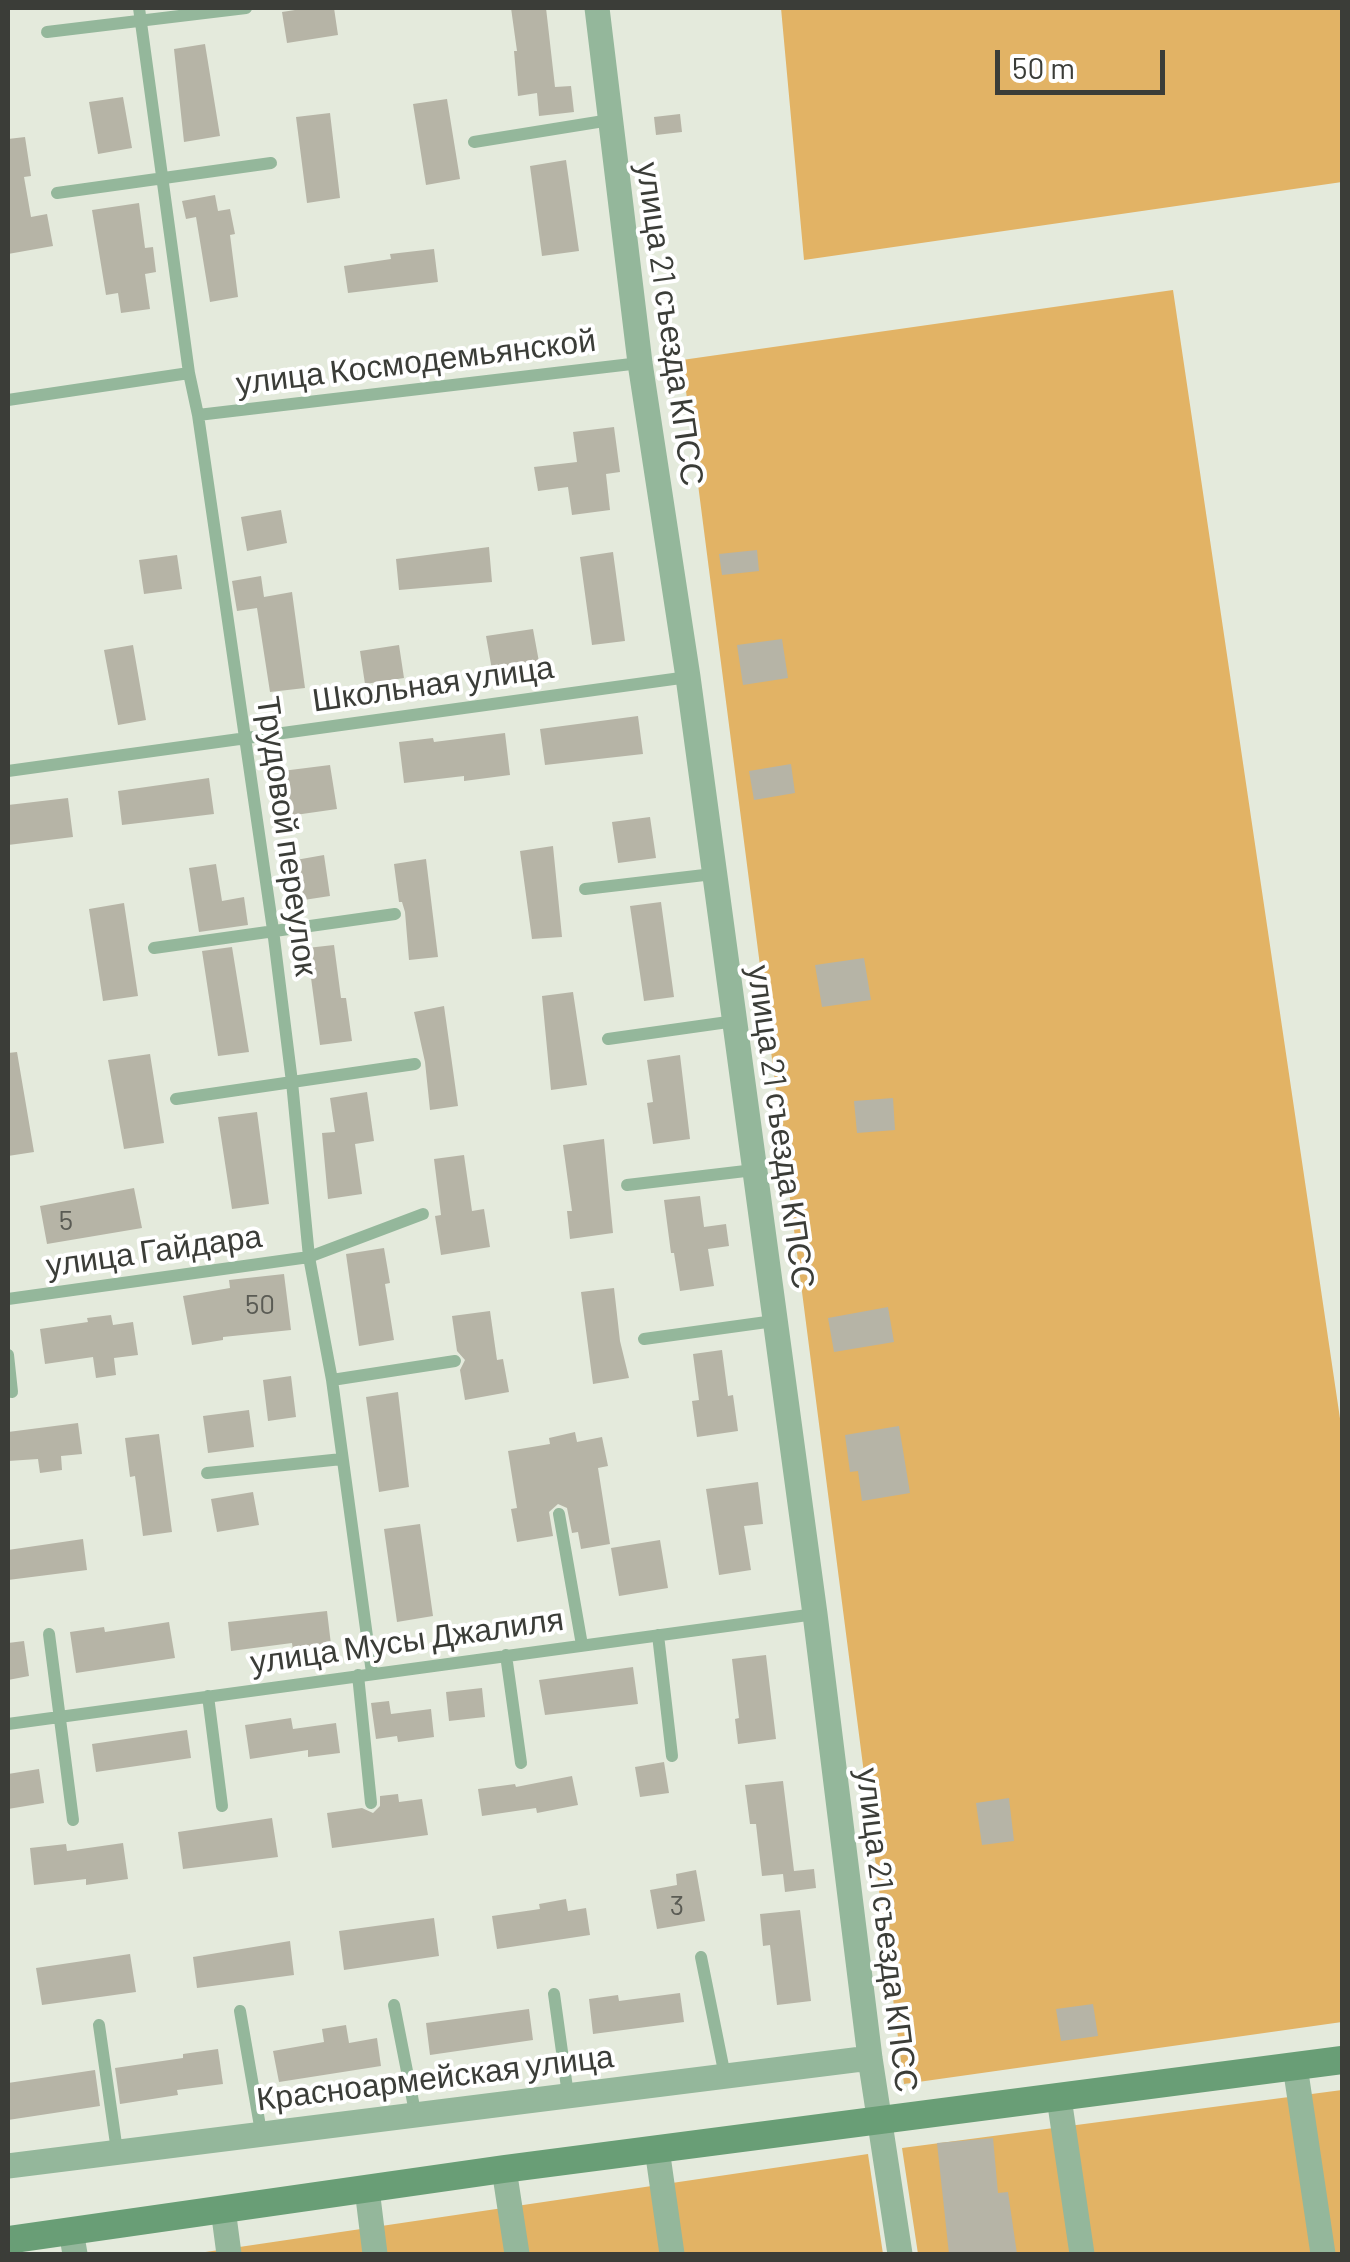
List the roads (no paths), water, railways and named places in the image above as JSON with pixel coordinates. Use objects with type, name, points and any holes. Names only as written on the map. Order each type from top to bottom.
[{"type":"main road","points":[[8,2240],[73,2243],[223,2208],[1342,2060]]},
{"type":"street","name":"улица 21 съезда КПСС","points":[[597,8],[640,362],[688,677],[815,1614],[870,2058],[900,2254]]},
{"type":"street","name":"Красноармейская улица","points":[[8,2166],[870,2058]]},
{"type":"street","points":[[1295,2066],[1323,2254]]},
{"type":"street","points":[[1058,2098],[1082,2254]]},
{"type":"street","points":[[657,2149],[672,2254]]},
{"type":"street","points":[[504,2169],[517,2254]]},
{"type":"street","points":[[366,2189],[375,2254]]},
{"type":"street","points":[[223,2208],[229,2254]]},
{"type":"lane","points":[[47,32],[140,14],[246,8]]},
{"type":"lane","name":"Трудовой переулок","points":[[140,14],[160,178],[273,930],[309,1257],[332,1380],[365,1674],[371,1802]]},
{"type":"lane","points":[[474,142],[610,120]]},
{"type":"lane","points":[[57,194],[271,162]]},
{"type":"lane","name":"улица Космодемьянской","points":[[198,416],[640,362]]},
{"type":"lane","name":"улица Космодемьянской","points":[[8,400],[189,373]]},
{"type":"lane","name":"Школьная улица","points":[[8,771],[688,677]]},
{"type":"lane","points":[[585,889],[712,874]]},
{"type":"lane","points":[[154,948],[395,914]]},
{"type":"lane","points":[[608,1039],[735,1020]]},
{"type":"lane","points":[[176,1099],[414,1064]]},
{"type":"lane","points":[[627,1184],[754,1170]]},
{"type":"lane","name":"улица Гайдара","points":[[8,1299],[309,1257],[423,1214]]},
{"type":"lane","points":[[644,1339],[774,1321]]},
{"type":"lane","points":[[8,1355],[12,1392]]},
{"type":"lane","points":[[332,1380],[455,1361]]},
{"type":"lane","points":[[207,1473],[342,1459]]},
{"type":"lane","points":[[559,1514],[582,1645]]},
{"type":"lane","name":"улица Мусы Джалиля","points":[[8,1724],[815,1614]]},
{"type":"lane","points":[[49,1634],[73,1820]]},
{"type":"lane","points":[[658,1634],[672,1756]]},
{"type":"lane","points":[[506,1655],[521,1763]]},
{"type":"lane","points":[[208,1696],[222,1806]]},
{"type":"lane","points":[[701,1957],[724,2076]]},
{"type":"lane","points":[[554,1994],[568,2095]]},
{"type":"lane","points":[[394,2004],[415,2112]]},
{"type":"lane","points":[[240,2011],[261,2132]]},
{"type":"lane","points":[[100,2025],[117,2150]]}]
